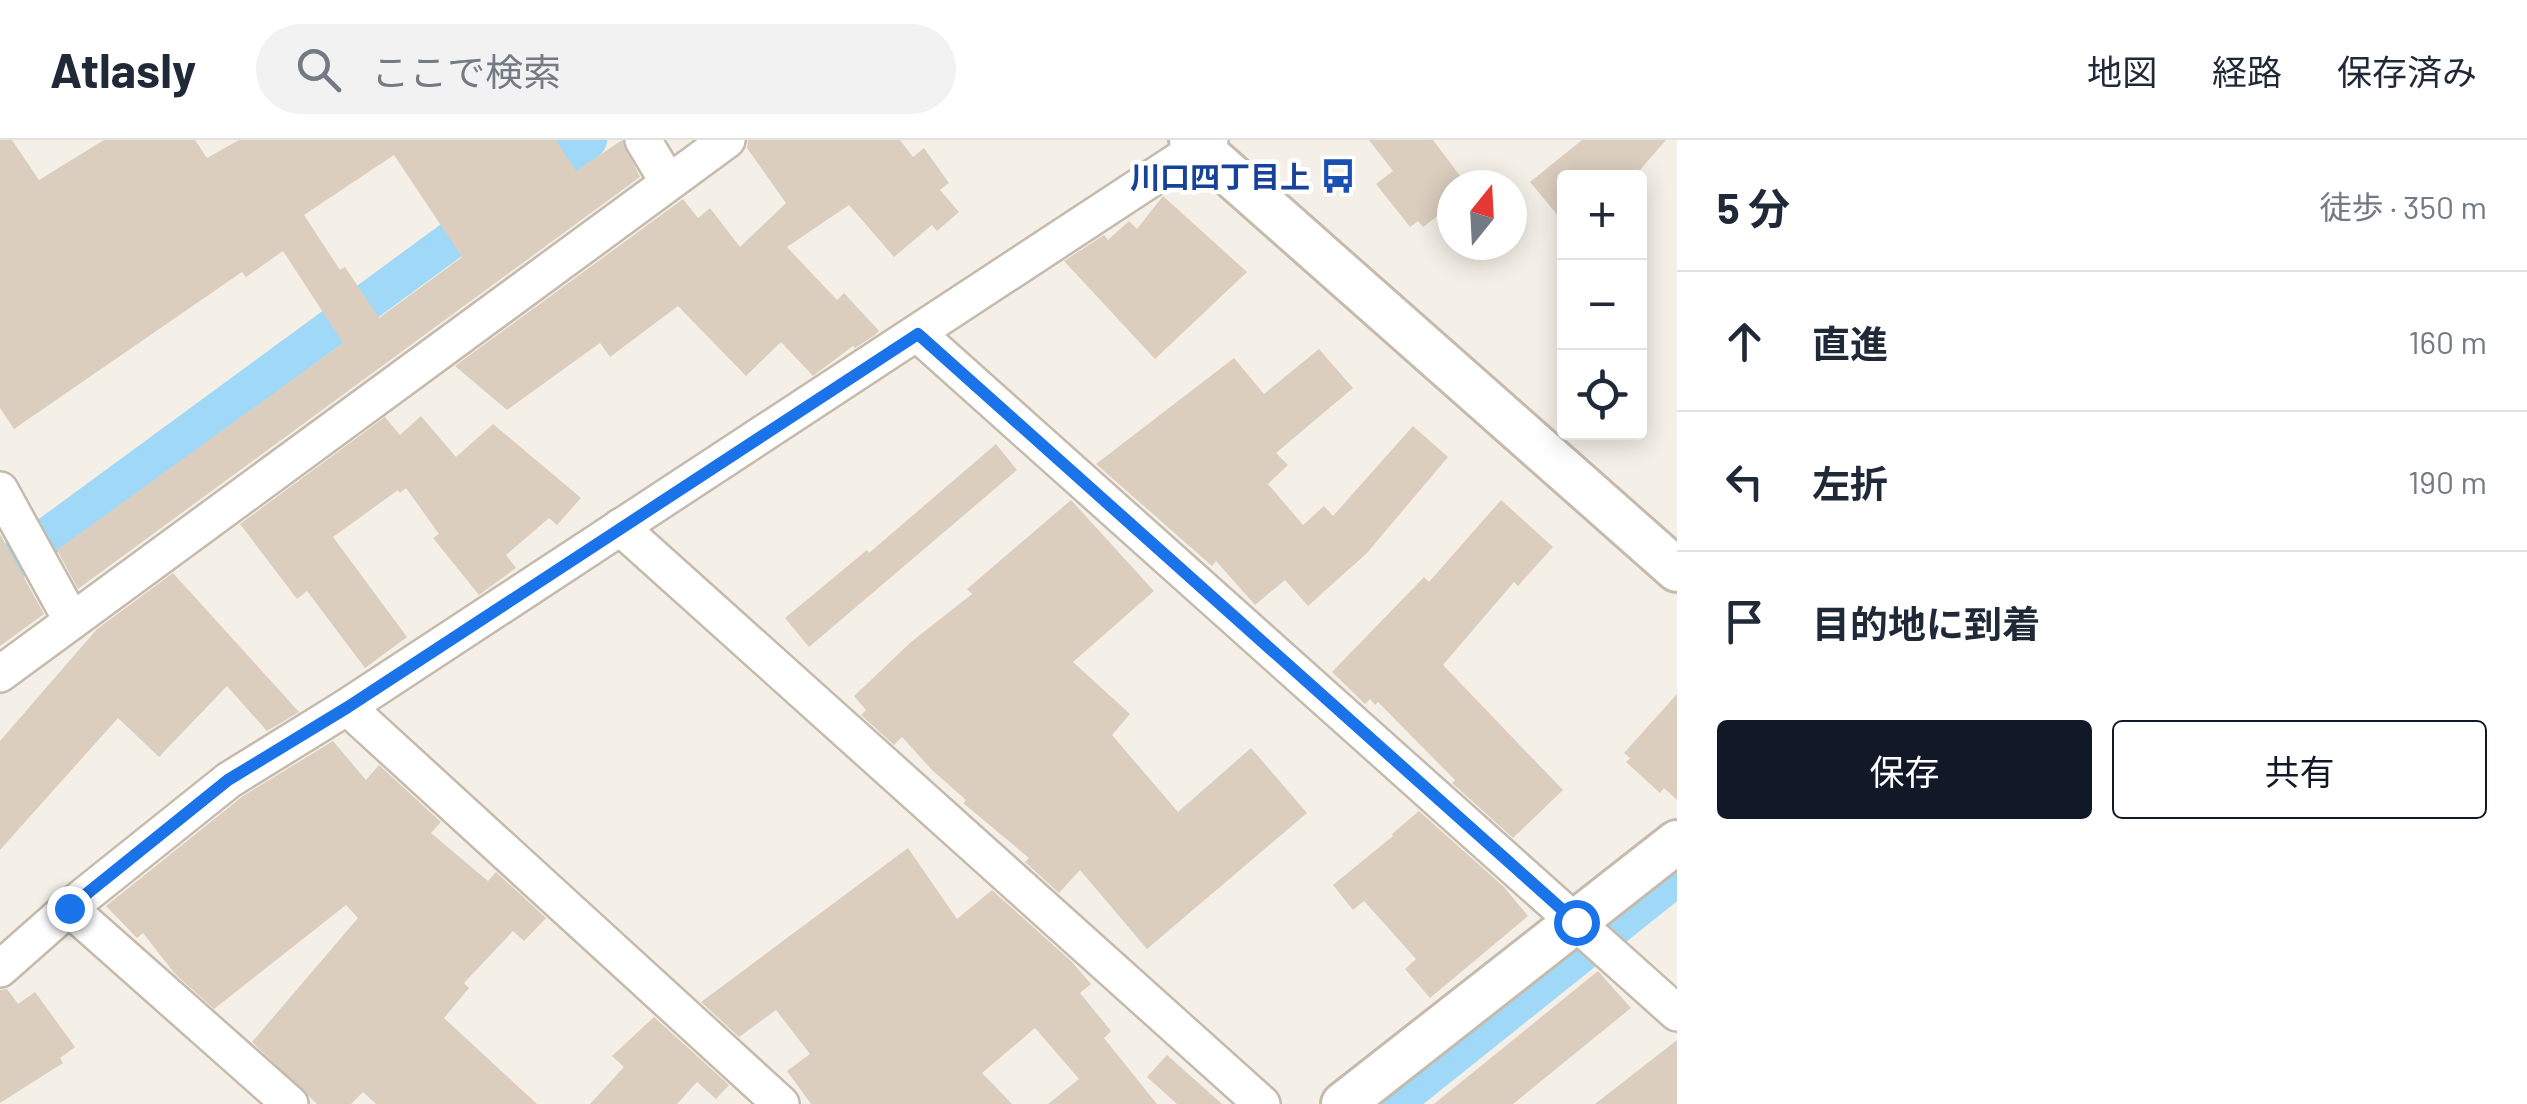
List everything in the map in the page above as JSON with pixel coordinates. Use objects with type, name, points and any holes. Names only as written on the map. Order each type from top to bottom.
[{"type":"street","points":[[643,140],[668,182]]},
{"type":"street","points":[[0,674],[727,140]]},
{"type":"street","points":[[0,969],[228,780],[348,707],[918,334],[1200,143],[1677,570]]},
{"type":"street","points":[[918,334],[1677,1014]]},
{"type":"street","points":[[0,490],[72,621]]},
{"type":"street","points":[[620,527],[1262,1104]]},
{"type":"street","points":[[348,707],[781,1104]]},
{"type":"street","points":[[1343,1104],[1677,842]]},
{"type":"street","points":[[69,908],[290,1104]]},
{"type":"building","points":[[0,140],[12,140],[39,180],[104,140],[195,140],[207,158],[239,140],[556,140],[576,171],[622,140],[640,177],[78,589],[57,550],[343,343],[283,251],[246,277],[242,272],[14,429],[0,408]],"holes":[[[394,155],[462,257],[379,318],[345,267],[340,270],[304,215]]]},
{"type":"building","points":[[748,140],[900,140],[913,157],[924,148],[949,183],[940,190],[959,212],[937,231],[932,225],[894,257],[849,205],[787,247],[837,300],[844,293],[879,331],[875,335],[813,376],[781,342],[746,376],[678,306],[610,357],[600,343],[507,410],[455,366],[683,199],[698,218],[710,208],[740,247],[786,203],[747,148]]},
{"type":"building","points":[[1369,140],[1433,140],[1456,170],[1437,170],[1437,216],[1423,227],[1418,221],[1410,227],[1376,184],[1393,171]]},
{"type":"building","points":[[1582,140],[1666,140],[1640,170],[1557,170],[1557,215],[1530,182]]},
{"type":"building","points":[[1163,196],[1247,272],[1155,359],[1064,261],[1104,235],[1108,240],[1129,221],[1137,229]]},
{"type":"building","points":[[1319,349],[1353,388],[1276,453],[1288,465],[1268,484],[1303,525],[1324,506],[1333,516],[1413,426],[1448,457],[1367,553],[1308,606],[1285,580],[1255,605],[1216,561],[1212,566],[1096,464],[1234,358],[1264,394]]},
{"type":"building","points":[[421,416],[456,457],[493,424],[581,498],[557,525],[549,518],[506,555],[516,568],[479,595],[433,538],[439,534],[406,488],[333,537],[407,637],[365,668],[307,591],[297,599],[240,524],[385,417],[400,435]]},
{"type":"building","points":[[996,444],[1017,470],[809,647],[785,618],[867,550],[869,553]]},
{"type":"building","points":[[1071,500],[1154,591],[1073,662],[1130,714],[1112,735],[1178,812],[1251,748],[1307,813],[1147,949],[1080,870],[1059,893],[1025,862],[1029,858],[963,803],[966,800],[902,737],[894,745],[861,715],[866,710],[854,696],[911,642],[972,594],[967,589]]},
{"type":"building","points":[[1501,500],[1553,547],[1518,586],[1514,582],[1443,665],[1563,790],[1513,838],[1452,783],[1455,780],[1378,702],[1375,705],[1370,699],[1365,704],[1332,672],[1424,577],[1429,582]]},
{"type":"building","points":[[0,534],[44,614],[0,646]]},
{"type":"building","points":[[173,573],[299,712],[267,731],[227,686],[159,757],[118,718],[0,850],[0,741],[97,629]]},
{"type":"building","points":[[1677,694],[1677,800],[1664,788],[1660,793],[1626,762],[1630,758],[1624,753]]},
{"type":"building","points":[[333,741],[366,780],[379,765],[441,822],[431,833],[488,881],[496,872],[546,918],[524,941],[513,931],[464,983],[469,988],[444,1018],[537,1104],[376,1104],[363,1092],[351,1104],[317,1104],[252,1042],[358,918],[346,905],[214,1009],[175,974],[143,933],[137,938],[106,906],[243,796]]},
{"type":"building","points":[[1419,811],[1504,887],[1528,916],[1430,998],[1405,969],[1416,959],[1364,901],[1353,910],[1333,885]]},
{"type":"building","points":[[908,848],[957,919],[992,890],[1072,962],[1091,984],[1080,993],[1111,1031],[1104,1038],[1157,1104],[1048,1104],[1079,1079],[1035,1028],[982,1073],[1012,1104],[811,1104],[787,1071],[810,1054],[776,1010],[739,1037],[701,1002]]},
{"type":"building","points":[[1598,971],[1631,1008],[1513,1104],[1434,1104]]},
{"type":"building","points":[[7,989],[18,1004],[35,992],[75,1047],[60,1058],[63,1063],[0,1103],[0,990]]},
{"type":"building","points":[[654,1017],[729,1085],[716,1099],[697,1082],[677,1104],[590,1104],[624,1067],[612,1056]]},
{"type":"building","points":[[1677,1040],[1677,1104],[1595,1104]]},
{"type":"building","points":[[1167,1055],[1222,1104],[1177,1104],[1147,1077]]},
{"type":"waterway","points":[[0,571],[588,140]]},
{"type":"waterway","points":[[1393,1104],[1677,877]]},
{"type":"place","name":"川口四丁目上","points":[[1338,176]]},
{"type":"route","points":[[69,908],[228,780],[348,707],[918,334],[1576,922]]}]
